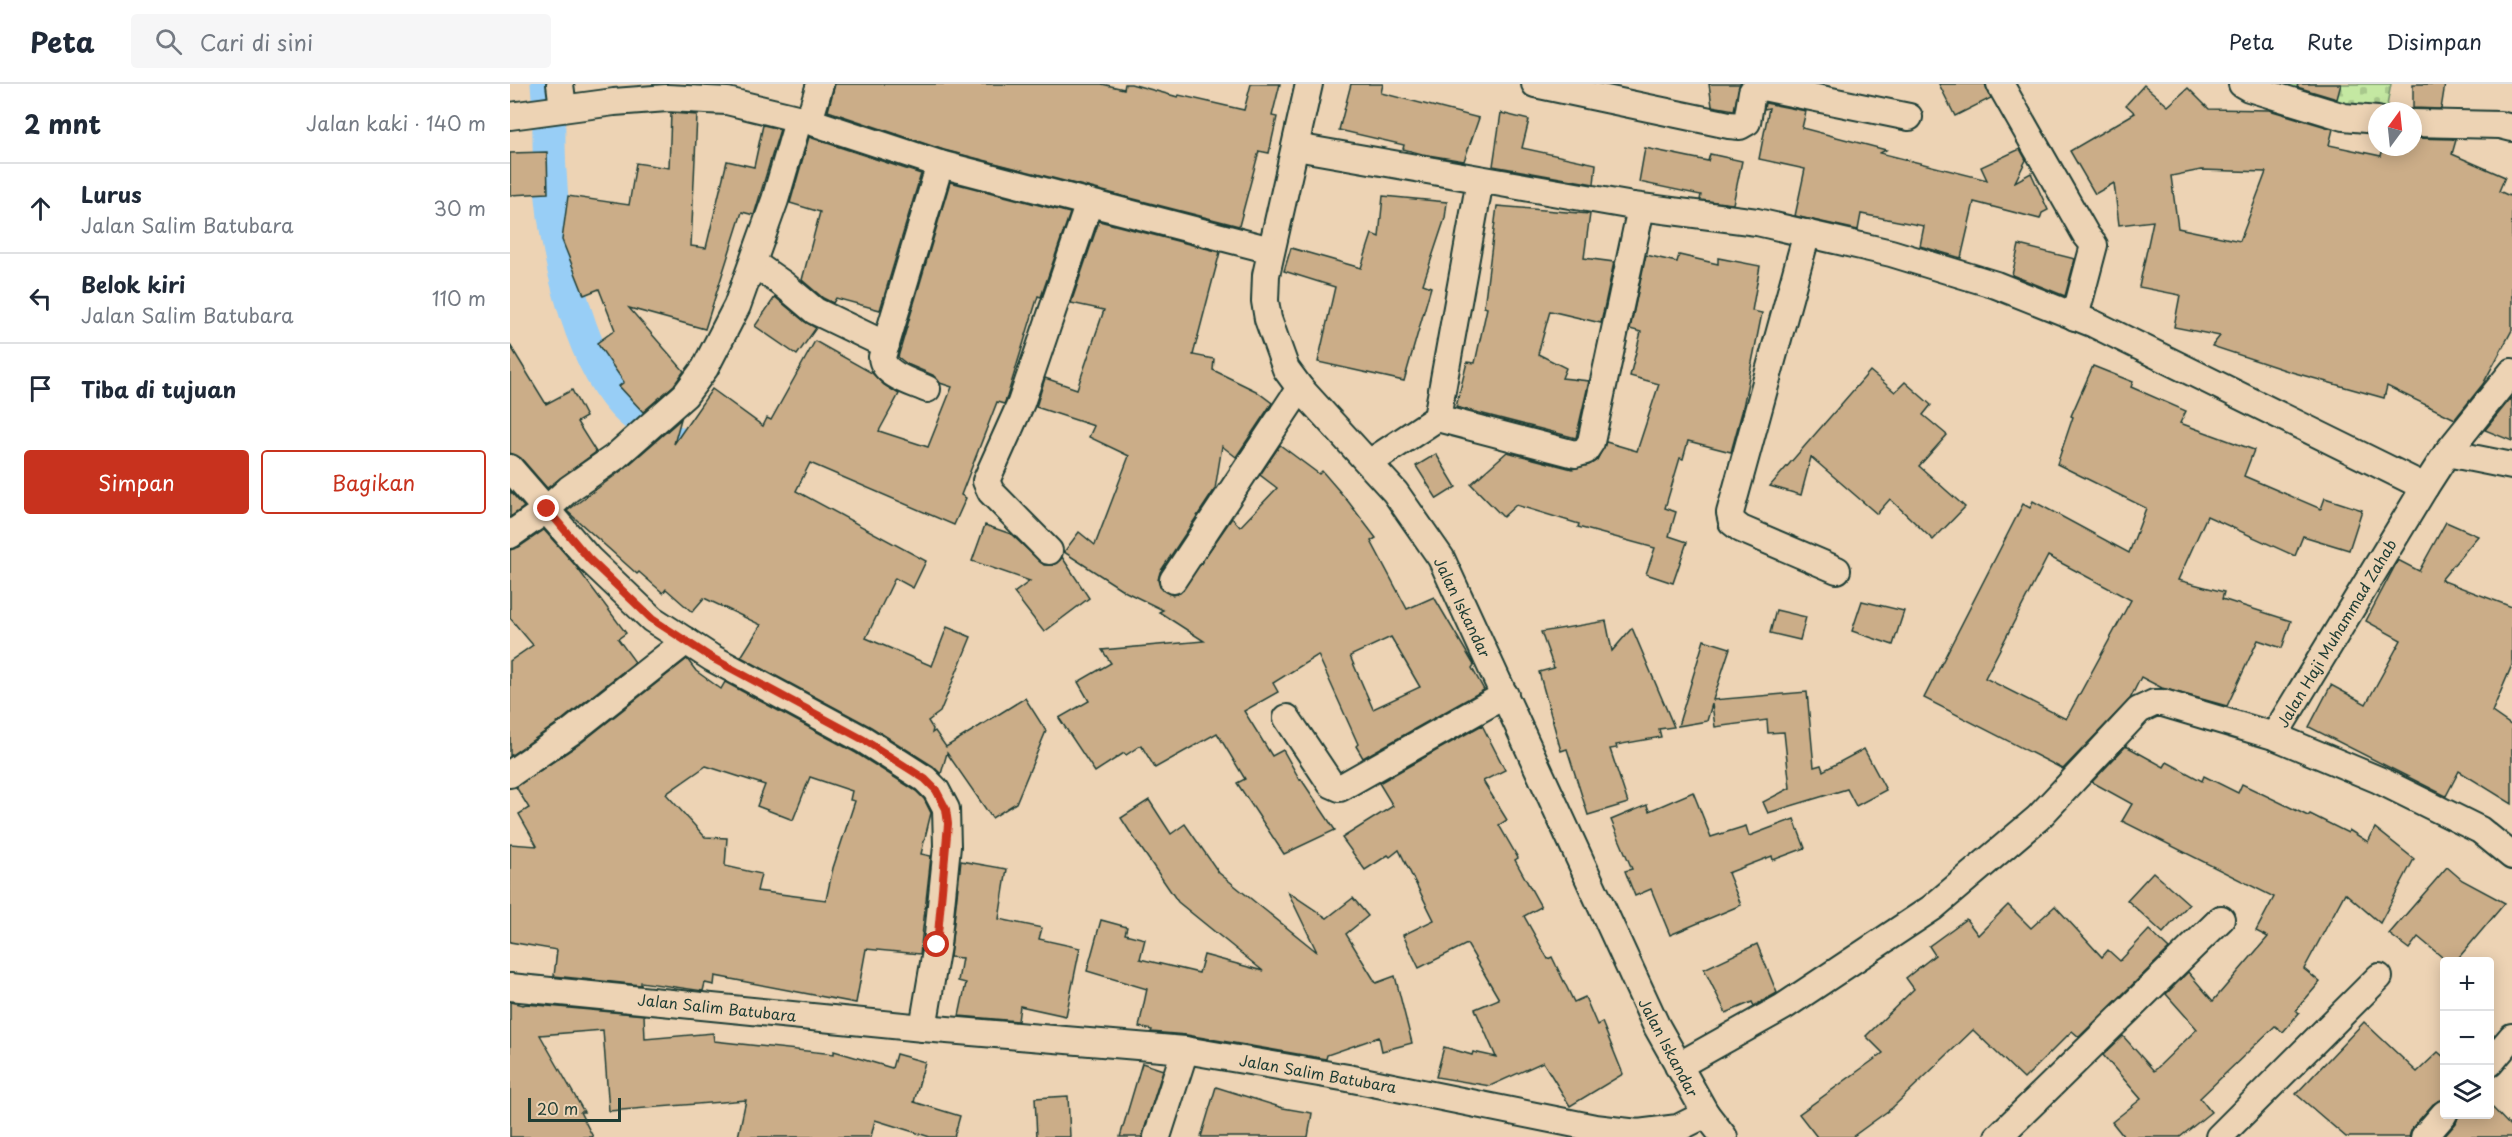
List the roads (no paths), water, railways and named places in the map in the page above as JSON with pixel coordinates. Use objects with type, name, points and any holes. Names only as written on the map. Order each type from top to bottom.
[{"type":"street","points":[[510,535],[615,457],[685,395],[705,368],[737,306],[758,242],[820,84]]},
{"type":"street","name":"Jalan Iskandar","points":[[1309,84],[1266,275],[1268,320],[1286,369],[1300,388],[1395,492],[1441,558],[1656,1025],[1706,1114],[1724,1137]]},
{"type":"street","points":[[1535,84],[1740,126],[1747,122],[1752,92],[1763,87],[1909,117]]},
{"type":"street","points":[[2000,84],[2086,235],[2094,245],[2075,317]]},
{"type":"street","points":[[2242,84],[2344,117],[2368,119]]},
{"type":"street","points":[[510,116],[557,103],[667,98],[727,101],[804,120],[940,164],[1271,250]]},
{"type":"street","points":[[2422,123],[2500,125],[2512,128]]},
{"type":"street","points":[[1296,147],[1641,208],[1757,222],[1891,254],[1996,285],[2094,324],[2425,487]]},
{"type":"street","points":[[927,389],[885,367],[882,357],[940,164]]},
{"type":"street","points":[[1370,463],[1437,418],[1480,180]]},
{"type":"street","points":[[1049,551],[990,492],[986,481],[1021,404],[1089,203]]},
{"type":"street","points":[[1437,418],[1575,454],[1585,452],[1591,442],[1641,208]]},
{"type":"street","points":[[1807,234],[1730,513],[1732,522],[1741,529],[1837,570]]},
{"type":"street","points":[[753,263],[815,311],[886,345]]},
{"type":"street","name":"Jalan Haji Muhammad Zahab","points":[[2512,372],[2456,443],[2425,487],[2274,736],[2379,780],[2481,830],[2512,856]]},
{"type":"street","points":[[1173,580],[1300,388]]},
{"type":"street","points":[[2456,443],[2512,466]]},
{"type":"street","points":[[510,468],[589,559],[652,619],[712,658],[864,740],[925,779],[936,790],[946,809],[947,846],[937,945],[924,1028]]},
{"type":"street","points":[[510,774],[572,731],[686,641]]},
{"type":"street","points":[[1287,718],[1331,784],[1340,788],[1505,695]]},
{"type":"street","points":[[1678,1066],[1783,1007],[1932,908],[2032,823],[2139,710],[2147,705],[2163,703],[2274,736]]},
{"type":"street","points":[[1998,1137],[2221,919]]},
{"type":"street","points":[[2219,1137],[2379,977]]},
{"type":"street","name":"Jalan Salim Batubara","points":[[510,987],[924,1028],[1185,1050],[1371,1083],[1595,1128],[1638,1133],[1678,1128],[1706,1114]]},
{"type":"street","points":[[2494,1058],[2512,1037]]},
{"type":"street","points":[[1157,1137],[1185,1050]]},
{"type":"street","points":[[2424,1137],[2440,1119]]},
{"type":"waterway","points":[[547,84],[550,171],[556,229],[570,294],[592,356],[606,382],[623,404],[661,434],[703,458]]}]
